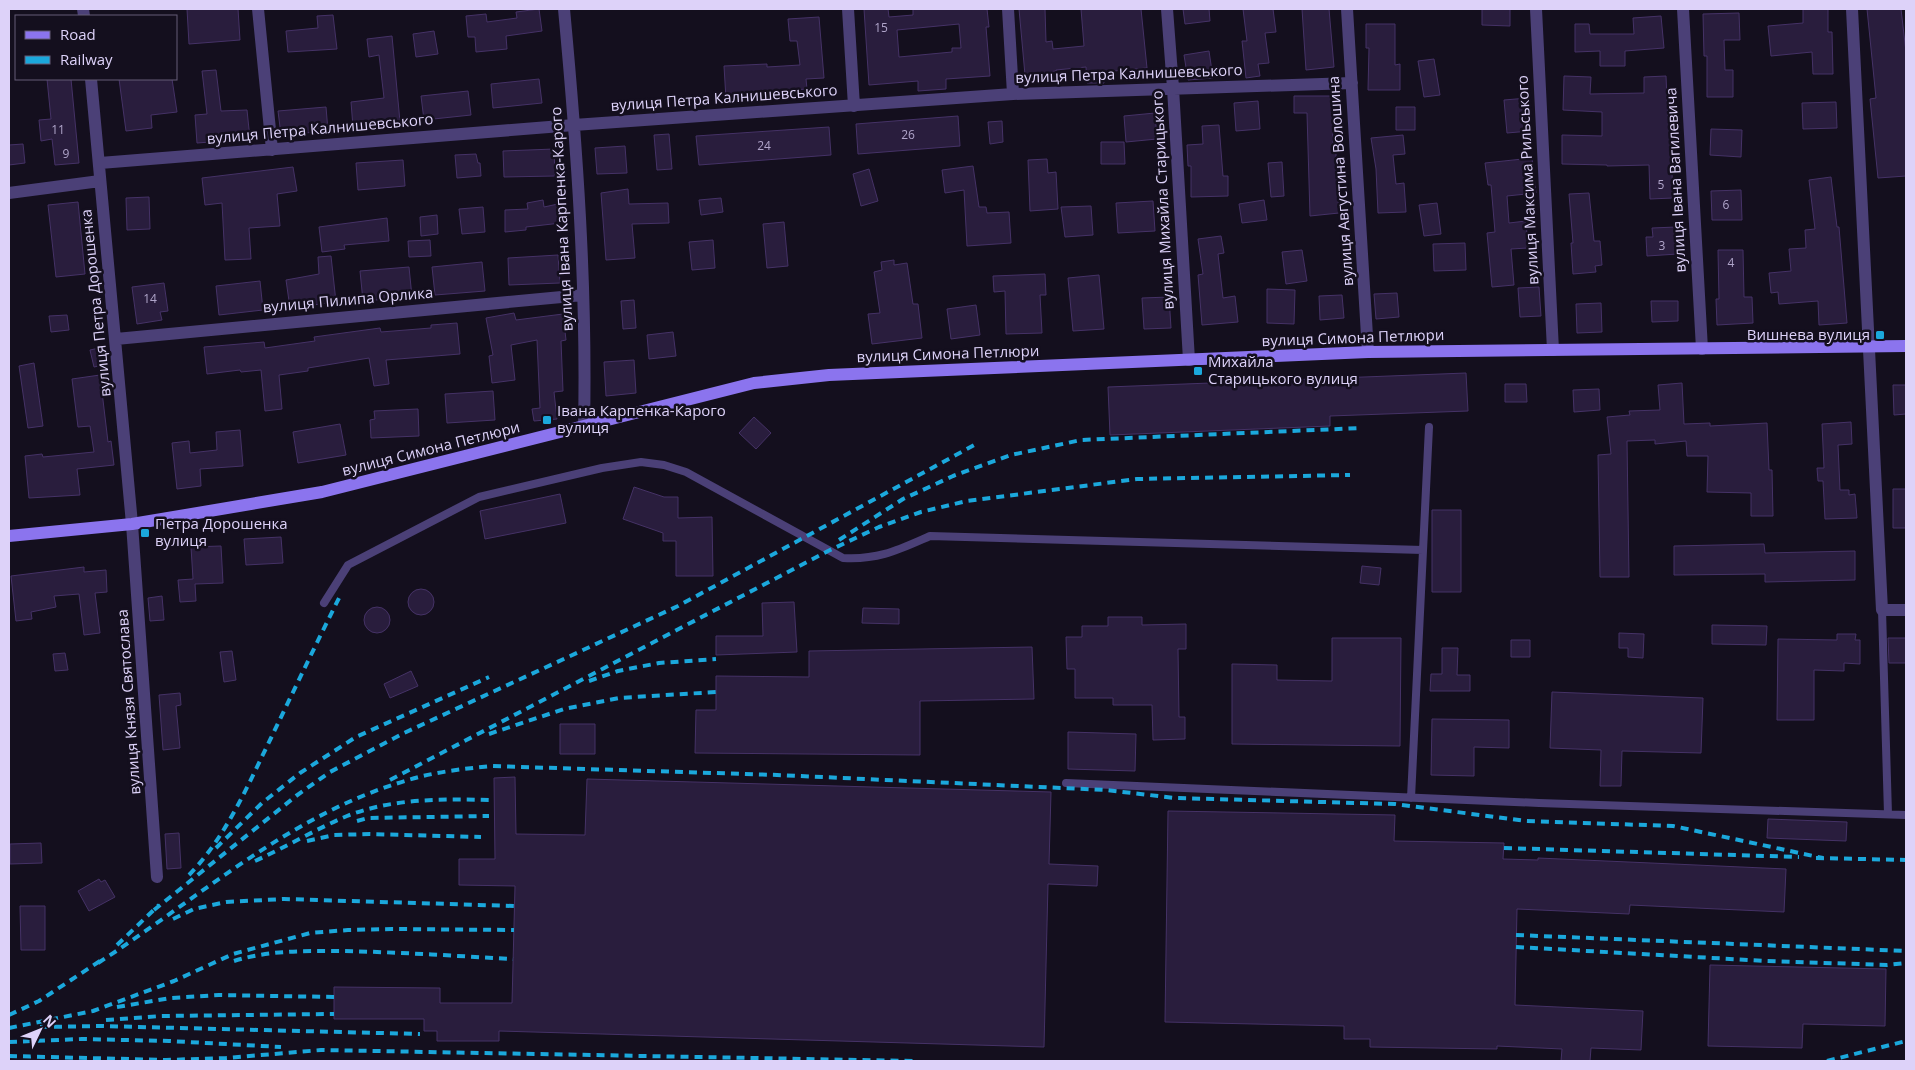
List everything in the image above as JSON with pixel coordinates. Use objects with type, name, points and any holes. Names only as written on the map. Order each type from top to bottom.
[{"type":"main road","name":"вулиця Симона Петлюри","points":[[9,536],[132,524],[322,492],[754,383],[830,375],[1368,352],[1906,346]]},
{"type":"street","points":[[258,9],[272,150]]},
{"type":"street","name":"вулиця Івана Карпенка-Карого","points":[[564,9],[574,125],[583,295],[586,364],[584,427]]},
{"type":"street","points":[[848,9],[854,106]]},
{"type":"street","points":[[1008,9],[1013,94]]},
{"type":"street","name":"вулиця Михайла Старицького","points":[[1167,9],[1189,360]]},
{"type":"street","name":"вулиця Августина Волошина","points":[[1347,9],[1368,352]]},
{"type":"street","name":"вулиця Максима Рильського","points":[[1536,9],[1553,350]]},
{"type":"street","name":"вулиця Івана Вагилевича","points":[[1683,9],[1702,349]]},
{"type":"street","points":[[1852,9],[1882,610],[1906,610]]},
{"type":"street","name":"вулиця Петра Дорошенка","points":[[91,80],[132,524]]},
{"type":"street","name":"вулиця Петра Калнишевського","points":[[100,163],[574,125],[1013,94],[1352,83]]},
{"type":"street","points":[[9,193],[100,181]]},
{"type":"street","name":"вулиця Пилипа Орлика","points":[[116,338],[583,295]]},
{"type":"street","name":"вулиця Князя Святослава","points":[[132,524],[157,877]]},
{"type":"lane","points":[[1411,798],[1429,427]]},
{"type":"lane","points":[[324,603],[348,565],[479,497],[574,474],[641,462],[664,465],[686,472],[843,558],[863,559],[892,553],[930,536],[1423,550]]},
{"type":"lane","points":[[1882,610],[1888,814]]},
{"type":"lane","points":[[1066,783],[1411,798],[1906,815]]},
{"type":"building","points":[[187,9],[238,9],[240,40],[189,44]]},
{"type":"building","points":[[539,9],[542,31],[506,36],[507,49],[476,52],[475,37],[468,37],[466,16],[486,14],[487,22],[517,18],[516,12]]},
{"type":"building","points":[[864,9],[888,9],[889,17],[913,15],[913,9],[987,9],[989,27],[986,27],[990,76],[946,79],[946,89],[918,91],[918,81],[869,85]],"holes":[[[959,24],[961,48],[952,48],[952,52],[899,57],[897,30]]]},
{"type":"building","points":[[1019,9],[1045,9],[1046,42],[1052,41],[1053,49],[1084,46],[1081,9],[1141,9],[1147,68],[1103,72],[1104,83],[1087,83],[1086,67],[1025,75]]},
{"type":"building","points":[[1183,9],[1209,9],[1210,21],[1185,24]]},
{"type":"building","points":[[1243,9],[1273,9],[1276,32],[1265,33],[1269,63],[1258,64],[1260,76],[1246,78],[1242,41],[1247,41]]},
{"type":"building","points":[[1302,9],[1329,9],[1334,67],[1306,70]]},
{"type":"building","points":[[1482,9],[1510,9],[1510,26],[1482,25]]},
{"type":"building","points":[[1803,9],[1828,9],[1828,32],[1832,32],[1833,74],[1813,74],[1812,52],[1771,56],[1768,26],[1803,23]]},
{"type":"building","points":[[1867,9],[1901,9],[1906,52],[1906,176],[1878,178],[1870,99],[1876,98]]},
{"type":"building","points":[[1739,13],[1740,40],[1724,40],[1725,70],[1733,70],[1733,97],[1707,97],[1707,56],[1704,56],[1703,14]]},
{"type":"building","points":[[333,15],[337,49],[288,52],[286,31],[318,28],[317,16]]},
{"type":"building","points":[[1661,16],[1664,48],[1625,51],[1625,66],[1600,66],[1600,51],[1575,52],[1575,24],[1589,24],[1590,34],[1634,34],[1633,18]]},
{"type":"building","points":[[819,17],[824,78],[806,79],[807,89],[768,92],[769,97],[726,99],[724,66],[767,64],[767,67],[800,65],[797,41],[790,41],[788,19]]},
{"type":"building","points":[[1366,24],[1395,24],[1395,65],[1400,64],[1400,90],[1368,90],[1369,48],[1366,48]]},
{"type":"building","points":[[434,31],[438,54],[416,57],[413,34]]},
{"type":"building","points":[[392,36],[400,122],[353,127],[351,102],[384,98],[379,55],[369,57],[367,39]]},
{"type":"building","points":[[1209,51],[1213,78],[1188,80],[1184,55]]},
{"type":"building","points":[[1434,59],[1440,95],[1424,97],[1418,61]]},
{"type":"building","points":[[216,70],[221,111],[247,110],[250,139],[197,143],[195,115],[207,114],[202,71]]},
{"type":"building","points":[[1564,76],[1591,77],[1590,94],[1644,93],[1644,77],[1666,76],[1673,198],[1650,199],[1649,165],[1562,164],[1562,135],[1602,136],[1602,112],[1563,110]]},
{"type":"building","points":[[539,79],[542,103],[493,108],[491,84]]},
{"type":"building","points":[[47,80],[71,80],[79,163],[55,165],[52,139],[41,141],[39,120],[51,119]]},
{"type":"building","points":[[119,80],[172,80],[177,112],[151,115],[152,128],[126,131]]},
{"type":"building","points":[[468,91],[471,115],[424,120],[421,96]]},
{"type":"building","points":[[1294,96],[1332,96],[1333,146],[1336,146],[1339,213],[1310,216],[1307,113],[1294,113]]},
{"type":"building","points":[[1528,98],[1530,131],[1507,133],[1504,100]]},
{"type":"building","points":[[1258,101],[1260,129],[1236,131],[1234,103]]},
{"type":"building","points":[[1836,102],[1837,128],[1803,129],[1802,103]]},
{"type":"building","points":[[326,107],[328,131],[281,135],[278,111]]},
{"type":"building","points":[[1396,107],[1415,107],[1415,130],[1396,130]]},
{"type":"building","points":[[1155,113],[1157,139],[1126,142],[1124,116]]},
{"type":"building","points":[[958,116],[960,146],[858,154],[856,124]]},
{"type":"building","points":[[1002,121],[1003,142],[990,144],[988,122]]},
{"type":"building","points":[[1219,125],[1223,176],[1228,176],[1228,196],[1191,197],[1191,166],[1188,166],[1187,145],[1203,144],[1202,126]]},
{"type":"building","points":[[829,127],[831,155],[699,165],[696,136]]},
{"type":"building","points":[[1711,129],[1742,130],[1741,157],[1710,155]]},
{"type":"building","points":[[669,134],[672,169],[657,170],[654,135]]},
{"type":"building","points":[[1403,135],[1405,154],[1393,155],[1396,184],[1404,183],[1406,212],[1378,213],[1376,169],[1371,138]]},
{"type":"building","points":[[1101,142],[1124,142],[1125,164],[1101,164]]},
{"type":"building","points":[[23,144],[25,163],[9,165],[9,145]]},
{"type":"building","points":[[625,146],[627,173],[597,174],[595,148]]},
{"type":"building","points":[[554,149],[555,176],[504,177],[503,151]]},
{"type":"building","points":[[476,154],[478,163],[480,163],[481,176],[457,178],[455,155]]},
{"type":"building","points":[[1532,158],[1536,193],[1507,196],[1509,223],[1526,221],[1528,248],[1511,249],[1514,285],[1492,287],[1487,233],[1495,232],[1491,185],[1488,185],[1485,163]]},
{"type":"building","points":[[1047,159],[1048,173],[1056,172],[1058,209],[1030,211],[1028,160]]},
{"type":"building","points":[[403,160],[405,186],[358,190],[356,163]]},
{"type":"building","points":[[1282,162],[1284,196],[1271,197],[1268,163]]},
{"type":"building","points":[[973,166],[979,207],[986,207],[987,213],[1009,212],[1011,243],[967,246],[964,190],[945,193],[942,170]]},
{"type":"building","points":[[293,167],[297,191],[277,194],[280,226],[249,228],[251,259],[225,260],[222,203],[205,205],[202,178]]},
{"type":"building","points":[[869,169],[878,201],[861,206],[853,174]]},
{"type":"building","points":[[1831,177],[1837,227],[1839,227],[1847,323],[1819,325],[1818,301],[1779,304],[1778,292],[1771,293],[1769,273],[1791,271],[1789,249],[1806,248],[1805,230],[1815,229],[1809,180]]},
{"type":"building","points":[[628,189],[629,204],[668,203],[669,223],[632,224],[635,258],[606,260],[601,193]]},
{"type":"building","points":[[1741,190],[1742,220],[1712,220],[1711,191]]},
{"type":"building","points":[[1589,193],[1594,241],[1600,241],[1602,265],[1595,266],[1596,272],[1573,274],[1571,243],[1573,243],[1569,194]]},
{"type":"building","points":[[149,197],[150,229],[127,230],[126,198]]},
{"type":"building","points":[[721,198],[723,212],[701,215],[699,200]]},
{"type":"building","points":[[543,200],[544,207],[558,204],[561,223],[526,227],[526,230],[505,232],[505,210],[528,209],[527,203]]},
{"type":"building","points":[[1264,200],[1267,220],[1242,223],[1239,204]]},
{"type":"building","points":[[1153,201],[1155,231],[1118,233],[1116,203]]},
{"type":"building","points":[[78,202],[85,274],[56,277],[48,205]]},
{"type":"building","points":[[1437,203],[1441,234],[1424,236],[1419,205]]},
{"type":"building","points":[[1091,206],[1093,235],[1065,237],[1061,207]]},
{"type":"building","points":[[483,207],[485,232],[462,234],[459,209]]},
{"type":"building","points":[[437,215],[438,234],[421,236],[420,217]]},
{"type":"building","points":[[387,218],[389,241],[344,245],[345,249],[322,252],[319,227]]},
{"type":"building","points":[[784,222],[788,266],[767,268],[763,224]]},
{"type":"building","points":[[1676,227],[1678,254],[1647,256],[1646,237],[1653,237],[1652,228]]},
{"type":"building","points":[[1221,236],[1224,253],[1218,254],[1223,298],[1235,296],[1238,322],[1202,325],[1198,275],[1203,274],[1198,239]]},
{"type":"building","points":[[430,240],[431,256],[409,257],[408,241]]},
{"type":"building","points":[[713,240],[715,268],[692,270],[689,242]]},
{"type":"building","points":[[1465,243],[1466,270],[1434,271],[1433,244]]},
{"type":"building","points":[[1302,250],[1307,281],[1286,284],[1282,252]]},
{"type":"building","points":[[1718,250],[1743,250],[1744,297],[1752,297],[1753,323],[1717,325],[1716,299],[1719,299]]},
{"type":"building","points":[[558,255],[560,283],[509,285],[508,258]]},
{"type":"building","points":[[331,256],[336,302],[290,308],[286,280],[319,274],[318,257]]},
{"type":"building","points":[[894,260],[894,265],[907,263],[913,304],[918,304],[922,338],[872,344],[868,314],[880,313],[874,272],[882,270],[881,262]]},
{"type":"building","points":[[482,262],[485,291],[435,295],[432,267]]},
{"type":"building","points":[[409,267],[412,297],[363,301],[360,271]]},
{"type":"building","points":[[1045,274],[1046,295],[1040,295],[1042,333],[1006,334],[1005,291],[994,292],[993,276]]},
{"type":"building","points":[[1099,275],[1104,329],[1073,331],[1068,278]]},
{"type":"building","points":[[260,281],[263,310],[219,315],[216,286]]},
{"type":"building","points":[[164,283],[168,311],[160,312],[162,320],[137,324],[132,287]]},
{"type":"building","points":[[1539,287],[1541,316],[1520,317],[1518,288]]},
{"type":"building","points":[[1267,289],[1295,290],[1294,324],[1267,323]]},
{"type":"building","points":[[1397,293],[1399,317],[1376,319],[1374,294]]},
{"type":"building","points":[[1342,295],[1344,318],[1320,320],[1319,296]]},
{"type":"building","points":[[1169,297],[1171,328],[1144,329],[1142,298]]},
{"type":"building","points":[[634,300],[636,328],[623,329],[621,301]]},
{"type":"building","points":[[1651,301],[1678,301],[1678,321],[1652,322]]},
{"type":"building","points":[[1601,303],[1602,332],[1577,333],[1576,304]]},
{"type":"building","points":[[976,305],[980,335],[951,339],[947,309]]},
{"type":"building","points":[[514,313],[516,320],[563,314],[566,340],[561,341],[563,391],[554,392],[557,419],[534,421],[532,409],[540,408],[537,340],[511,345],[515,380],[492,383],[489,356],[493,355],[486,318]]},
{"type":"building","points":[[67,315],[69,330],[51,332],[49,316]]},
{"type":"building","points":[[457,323],[460,354],[386,360],[389,384],[374,386],[369,358],[279,375],[282,409],[265,411],[261,370],[241,372],[240,370],[207,374],[204,347],[264,342],[265,348],[315,341],[314,337],[380,328],[381,332],[431,328],[431,325]]},
{"type":"building","points":[[673,332],[676,356],[649,359],[647,335]]},
{"type":"building","points":[[104,347],[107,364],[94,367],[90,350]]},
{"type":"building","points":[[634,360],[636,393],[606,396],[604,362]]},
{"type":"building","points":[[34,363],[43,426],[28,428],[19,366]]},
{"type":"building","points":[[1466,373],[1468,411],[1330,416],[1330,426],[1110,435],[1108,387]]},
{"type":"building","points":[[100,375],[108,442],[111,441],[114,465],[77,469],[80,495],[29,498],[25,456],[42,454],[43,457],[94,452],[90,426],[78,427],[72,379]]},
{"type":"building","points":[[1682,383],[1684,424],[1710,423],[1710,426],[1767,423],[1769,470],[1772,470],[1773,516],[1751,516],[1751,493],[1707,492],[1708,456],[1687,456],[1686,441],[1655,444],[1655,440],[1627,441],[1629,577],[1600,577],[1598,455],[1611,454],[1607,417],[1630,415],[1629,411],[1660,410],[1658,385]]},
{"type":"building","points":[[1505,384],[1526,384],[1527,402],[1505,402]]},
{"type":"building","points":[[1893,385],[1906,385],[1906,414],[1894,415]]},
{"type":"building","points":[[1599,389],[1600,410],[1574,412],[1573,390]]},
{"type":"building","points":[[493,391],[495,420],[447,423],[445,394]]},
{"type":"building","points":[[418,409],[419,436],[371,438],[370,420],[375,419],[374,411]]},
{"type":"building","points":[[754,417],[771,433],[756,449],[739,433]]},
{"type":"building","points":[[1851,422],[1852,444],[1838,445],[1840,490],[1849,490],[1849,495],[1855,494],[1857,518],[1825,519],[1823,481],[1818,481],[1817,468],[1824,468],[1822,424]]},
{"type":"building","points":[[340,424],[346,455],[298,463],[293,432]]},
{"type":"building","points":[[240,430],[243,466],[200,469],[201,486],[177,489],[172,443],[189,441],[190,453],[217,450],[216,432]]},
{"type":"building","points":[[634,487],[664,497],[678,497],[678,518],[712,517],[713,576],[676,576],[676,541],[663,541],[663,533],[623,519]]},
{"type":"building","points":[[1893,489],[1906,489],[1906,528],[1893,528]]},
{"type":"building","points":[[560,494],[566,523],[485,539],[480,511]]},
{"type":"building","points":[[1432,510],[1461,510],[1461,592],[1432,592]]},
{"type":"building","points":[[281,537],[283,563],[246,565],[244,539]]},
{"type":"building","points":[[1764,544],[1765,553],[1855,551],[1855,580],[1765,582],[1765,574],[1674,575],[1674,546]]},
{"type":"building","points":[[221,546],[223,583],[195,584],[196,601],[180,602],[178,580],[193,579],[191,547]]},
{"type":"building","points":[[1362,566],[1381,568],[1379,585],[1360,583]]},
{"type":"building","points":[[84,567],[84,572],[106,570],[107,592],[95,593],[100,633],[84,635],[79,594],[54,596],[56,607],[31,612],[32,619],[16,621],[11,576]]},
{"type":"building","points":[[421,589],[430,593],[434,602],[430,611],[421,615],[412,611],[408,602],[412,593]]},
{"type":"building","points":[[162,596],[164,620],[150,621],[148,598]]},
{"type":"building","points":[[794,602],[797,652],[716,655],[716,636],[763,636],[762,603]]},
{"type":"building","points":[[377,607],[386,611],[390,620],[386,629],[377,633],[368,629],[364,620],[368,611]]},
{"type":"building","points":[[863,608],[899,609],[899,624],[862,623]]},
{"type":"building","points":[[1108,617],[1142,617],[1142,625],[1186,624],[1186,649],[1178,649],[1179,717],[1185,717],[1185,739],[1153,740],[1152,705],[1113,705],[1113,698],[1075,698],[1075,669],[1067,669],[1066,637],[1082,637],[1082,626],[1108,626]]},
{"type":"building","points":[[1712,625],[1767,626],[1766,645],[1712,644]]},
{"type":"building","points":[[1619,633],[1644,634],[1643,658],[1628,657],[1628,648],[1619,648]]},
{"type":"building","points":[[1837,634],[1856,634],[1855,640],[1860,640],[1860,664],[1844,663],[1844,671],[1814,670],[1814,720],[1777,720],[1778,639],[1837,640]]},
{"type":"building","points":[[1332,638],[1401,638],[1400,746],[1232,744],[1232,664],[1277,665],[1277,680],[1332,681]]},
{"type":"building","points":[[1888,638],[1906,638],[1906,663],[1889,663]]},
{"type":"building","points":[[1511,640],[1530,640],[1530,657],[1511,657]]},
{"type":"building","points":[[1032,647],[1034,699],[920,701],[920,755],[695,753],[696,710],[716,710],[716,676],[809,677],[809,651]]},
{"type":"building","points":[[1442,648],[1458,648],[1457,675],[1470,675],[1470,691],[1430,691],[1431,674],[1442,674]]},
{"type":"building","points":[[232,651],[236,680],[224,682],[220,652]]},
{"type":"building","points":[[65,653],[68,670],[55,671],[53,654]]},
{"type":"building","points":[[411,671],[418,686],[390,698],[384,684]]},
{"type":"building","points":[[1552,692],[1703,698],[1701,753],[1622,751],[1621,786],[1600,786],[1601,750],[1550,748]]},
{"type":"building","points":[[180,693],[181,705],[176,706],[180,748],[163,750],[159,695]]},
{"type":"building","points":[[1432,719],[1509,720],[1509,748],[1474,747],[1474,776],[1431,775]]},
{"type":"building","points":[[560,724],[595,724],[595,754],[560,754]]},
{"type":"building","points":[[1068,732],[1136,734],[1135,771],[1068,769]]},
{"type":"building","points":[[515,777],[516,834],[585,835],[587,779],[1051,792],[1049,864],[1098,866],[1097,886],[1048,884],[1044,1047],[499,1031],[499,1041],[437,1041],[437,1031],[424,1031],[424,1019],[334,1019],[334,987],[440,988],[440,1003],[512,1003],[515,886],[459,885],[459,859],[495,859],[494,778]]},
{"type":"building","points":[[1168,811],[1395,815],[1394,841],[1504,843],[1503,859],[1538,860],[1538,858],[1786,869],[1784,912],[1630,905],[1629,914],[1517,909],[1515,1005],[1643,1011],[1641,1050],[1591,1048],[1590,1061],[1561,1061],[1562,1049],[1497,1046],[1497,1049],[1370,1047],[1370,1039],[1344,1039],[1344,1026],[1165,1022]]},
{"type":"building","points":[[1768,819],[1847,822],[1846,841],[1767,838]]},
{"type":"building","points":[[179,833],[181,868],[167,869],[165,834]]},
{"type":"building","points":[[41,843],[42,863],[10,864],[10,844]]},
{"type":"building","points":[[99,879],[101,882],[105,880],[115,897],[89,911],[78,891]]},
{"type":"building","points":[[20,906],[45,906],[45,950],[21,950]]},
{"type":"building","points":[[1710,965],[1886,969],[1885,1026],[1803,1024],[1802,1048],[1708,1046]]},
{"type":"railway","points":[[839,540],[903,499],[953,476],[1011,455],[1081,440],[1361,428]]},
{"type":"railway","points":[[154,910],[296,796],[330,772],[404,733],[678,606],[978,443]]},
{"type":"railway","points":[[390,780],[828,551],[879,527],[921,512],[967,501],[1137,479],[1350,475]]},
{"type":"railway","points":[[189,875],[214,844],[235,810],[341,594]]},
{"type":"railway","points":[[589,681],[618,671],[659,663],[716,659]]},
{"type":"railway","points":[[216,848],[262,803],[300,773],[356,737],[489,677]]},
{"type":"railway","points":[[489,734],[564,709],[619,698],[716,692]]},
{"type":"railway","points":[[98,963],[245,861],[322,815],[363,796],[405,781],[448,771],[491,766],[777,775],[1106,790],[1175,798],[1395,804],[1526,821],[1673,826],[1823,858]]},
{"type":"railway","points":[[255,861],[335,821],[364,810],[418,801],[490,800]]},
{"type":"railway","points":[[357,821],[368,818],[489,816]]},
{"type":"railway","points":[[307,841],[334,835],[370,834],[481,837]]},
{"type":"railway","points":[[1504,848],[1799,857]]},
{"type":"railway","points":[[1816,858],[1906,860]]},
{"type":"railway","points":[[173,919],[194,909],[226,902],[284,899],[514,906]]},
{"type":"railway","points":[[117,945],[159,905]]},
{"type":"railway","points":[[9,1028],[93,1011],[174,981],[233,954],[310,933],[392,929],[514,930]]},
{"type":"railway","points":[[1516,935],[1906,951]]},
{"type":"railway","points":[[1516,947],[1767,961],[1887,965],[1906,963]]},
{"type":"railway","points":[[234,961],[274,953],[314,951],[384,952],[513,959]]},
{"type":"railway","points":[[9,1015],[39,1001],[103,959]]},
{"type":"railway","points":[[117,1007],[171,998],[219,995],[334,997]]},
{"type":"railway","points":[[106,1020],[161,1016],[334,1014]]},
{"type":"railway","points":[[40,1027],[101,1026],[420,1034]]},
{"type":"railway","points":[[9,1042],[82,1039],[281,1047]]},
{"type":"railway","points":[[1827,1061],[1906,1041]]},
{"type":"railway","points":[[9,1056],[166,1060],[226,1058],[321,1050],[915,1061]]},
{"type":"place","name":"Вишнева вулиця","points":[[1880,335]]},
{"type":"place","name":"Михайла Старицького вулиця","points":[[1198,371]]},
{"type":"place","name":"Івана Карпенка-Карого вулиця","points":[[547,420]]},
{"type":"place","name":"Петра Дорошенка вулиця","points":[[145,533]]}]
